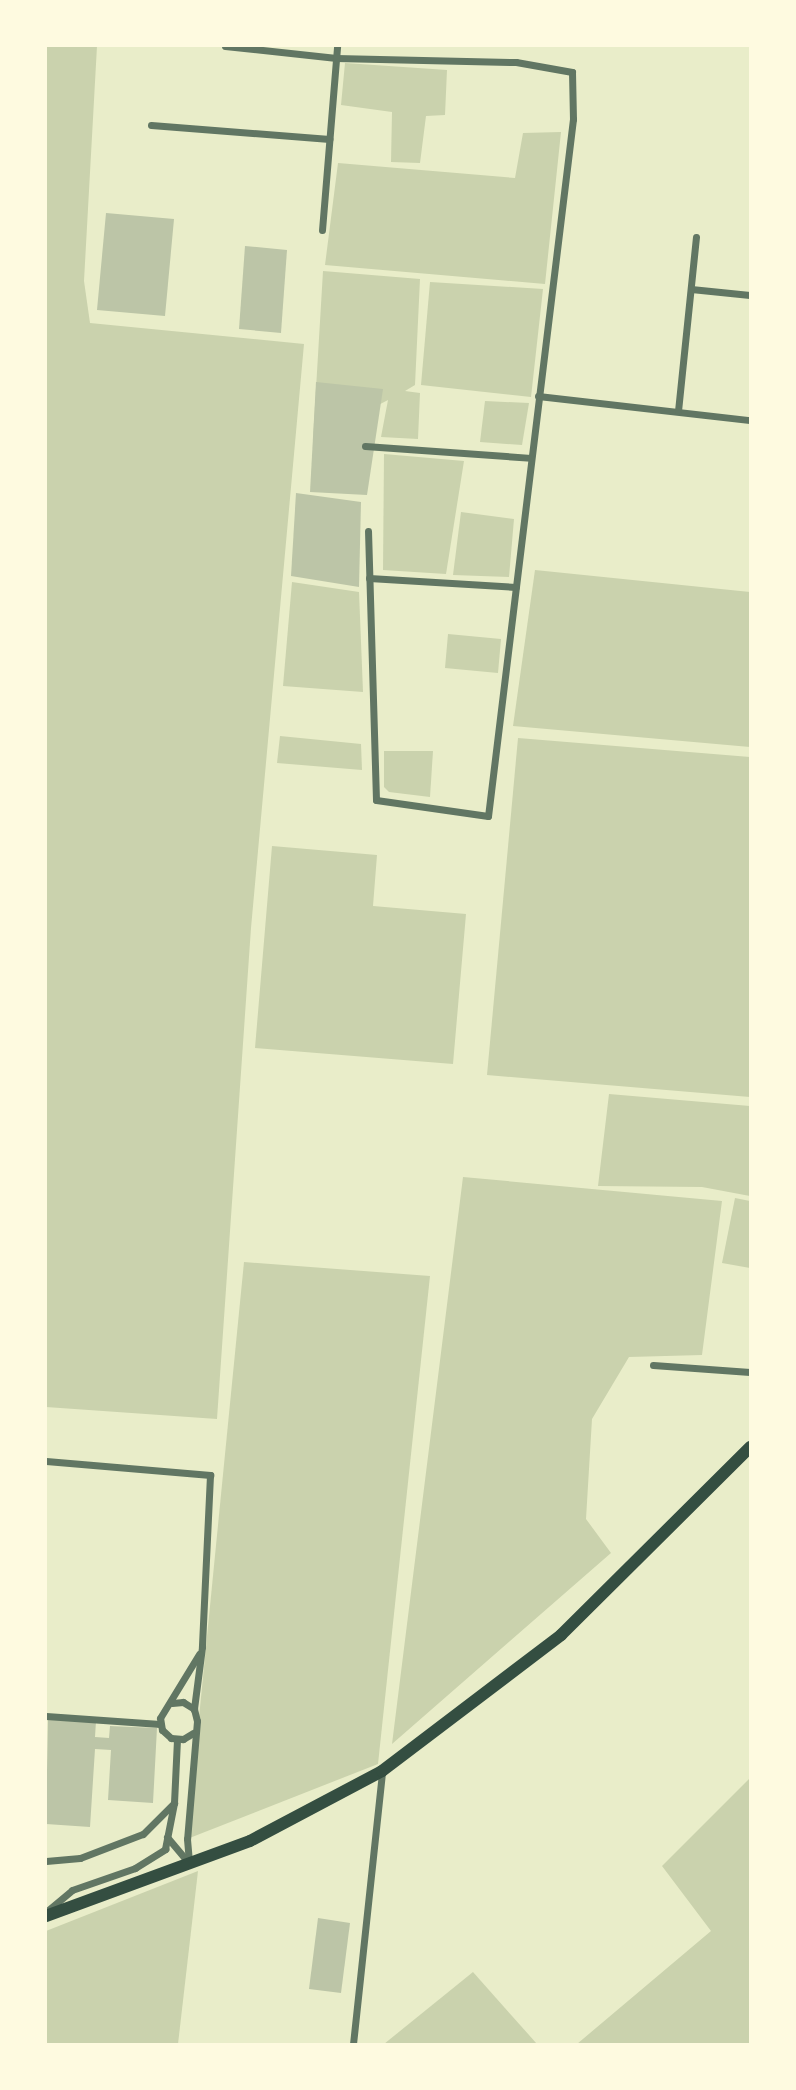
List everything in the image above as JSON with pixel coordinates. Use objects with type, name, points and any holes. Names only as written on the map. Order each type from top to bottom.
[{"type":"main road","points":[[46,1914],[250,1840],[382,1771],[561,1635],[751,1447]]},
{"type":"street","points":[[225,46],[336,58],[516,62],[572,72],[574,109],[488,816],[376,800],[368,531]]},
{"type":"street","points":[[322,230],[337,46]]},
{"type":"street","points":[[151,125],[329,139]]},
{"type":"street","points":[[678,411],[696,237]]},
{"type":"street","points":[[691,289],[751,295]]},
{"type":"street","points":[[538,396],[751,420]]},
{"type":"street","points":[[365,446],[531,458]]},
{"type":"street","points":[[369,578],[516,587]]},
{"type":"street","points":[[653,1365],[751,1372]]},
{"type":"street","points":[[46,1461],[210,1475],[202,1647],[194,1709],[197,1721],[193,1733],[189,1864]]},
{"type":"street","points":[[193,1733],[177,1740],[166,1735],[160,1724],[162,1712],[171,1703],[202,1647]]},
{"type":"street","points":[[171,1703],[183,1702],[194,1709]]},
{"type":"street","points":[[46,1716],[160,1724]]},
{"type":"street","points":[[46,1914],[72,1890],[135,1868],[164,1849],[174,1803],[177,1740]]},
{"type":"street","points":[[353,2045],[382,1771]]},
{"type":"street","points":[[46,1861],[80,1858],[143,1834],[174,1803]]},
{"type":"street","points":[[167,1837],[189,1864]]},
{"type":"green space","points":[[46,46],[97,46],[84,281],[90,323],[304,344],[251,928],[217,1419],[46,1407]]},
{"type":"green space","points":[[345,63],[447,70],[445,115],[426,116],[420,163],[391,162],[392,112],[341,105]]},
{"type":"green space","points":[[561,132],[545,284],[325,265],[338,163],[515,178],[523,133]]},
{"type":"green space","points":[[323,271],[420,279],[415,385],[405,391],[420,393],[418,439],[381,437],[388,400],[313,439]]},
{"type":"green space","points":[[430,282],[543,289],[531,397],[421,385]]},
{"type":"green space","points":[[485,401],[529,403],[522,445],[480,442]]},
{"type":"green space","points":[[384,454],[464,461],[446,574],[383,570]]},
{"type":"green space","points":[[461,512],[514,519],[509,577],[453,575]]},
{"type":"green space","points":[[535,570],[750,592],[750,747],[513,726]]},
{"type":"green space","points":[[292,582],[359,592],[363,692],[283,686]]},
{"type":"green space","points":[[448,634],[501,639],[498,673],[445,668]]},
{"type":"green space","points":[[280,736],[361,744],[362,770],[277,763]]},
{"type":"green space","points":[[518,738],[750,757],[750,1097],[487,1075]]},
{"type":"green space","points":[[384,751],[433,751],[430,797],[389,792],[384,787]]},
{"type":"green space","points":[[272,846],[377,855],[373,906],[466,914],[453,1064],[255,1048]]},
{"type":"green space","points":[[609,1094],[750,1106],[750,1196],[702,1187],[598,1186]]},
{"type":"green space","points":[[463,1177],[722,1201],[702,1355],[629,1357],[592,1419],[586,1519],[611,1553],[392,1744]]},
{"type":"green space","points":[[735,1198],[750,1201],[750,1268],[722,1263]]},
{"type":"green space","points":[[244,1262],[430,1276],[378,1764],[187,1839]]},
{"type":"green space","points":[[750,1778],[750,2044],[577,2044],[711,1931],[662,1866]]},
{"type":"green space","points":[[198,1871],[178,2044],[46,2044],[46,1931]]},
{"type":"green space","points":[[473,1972],[537,2044],[384,2044]]},
{"type":"building","points":[[106,213],[174,219],[165,316],[97,310]]},
{"type":"building","points":[[245,246],[287,250],[281,333],[239,329]]},
{"type":"building","points":[[316,382],[383,389],[367,495],[310,492]]},
{"type":"building","points":[[296,493],[361,502],[359,587],[291,576]]},
{"type":"building","points":[[48,1718],[96,1721],[95,1737],[109,1738],[110,1726],[157,1728],[153,1803],[108,1800],[111,1750],[95,1749],[90,1827],[46,1824]]},
{"type":"building","points":[[318,1918],[350,1923],[341,1993],[309,1989]]}]
